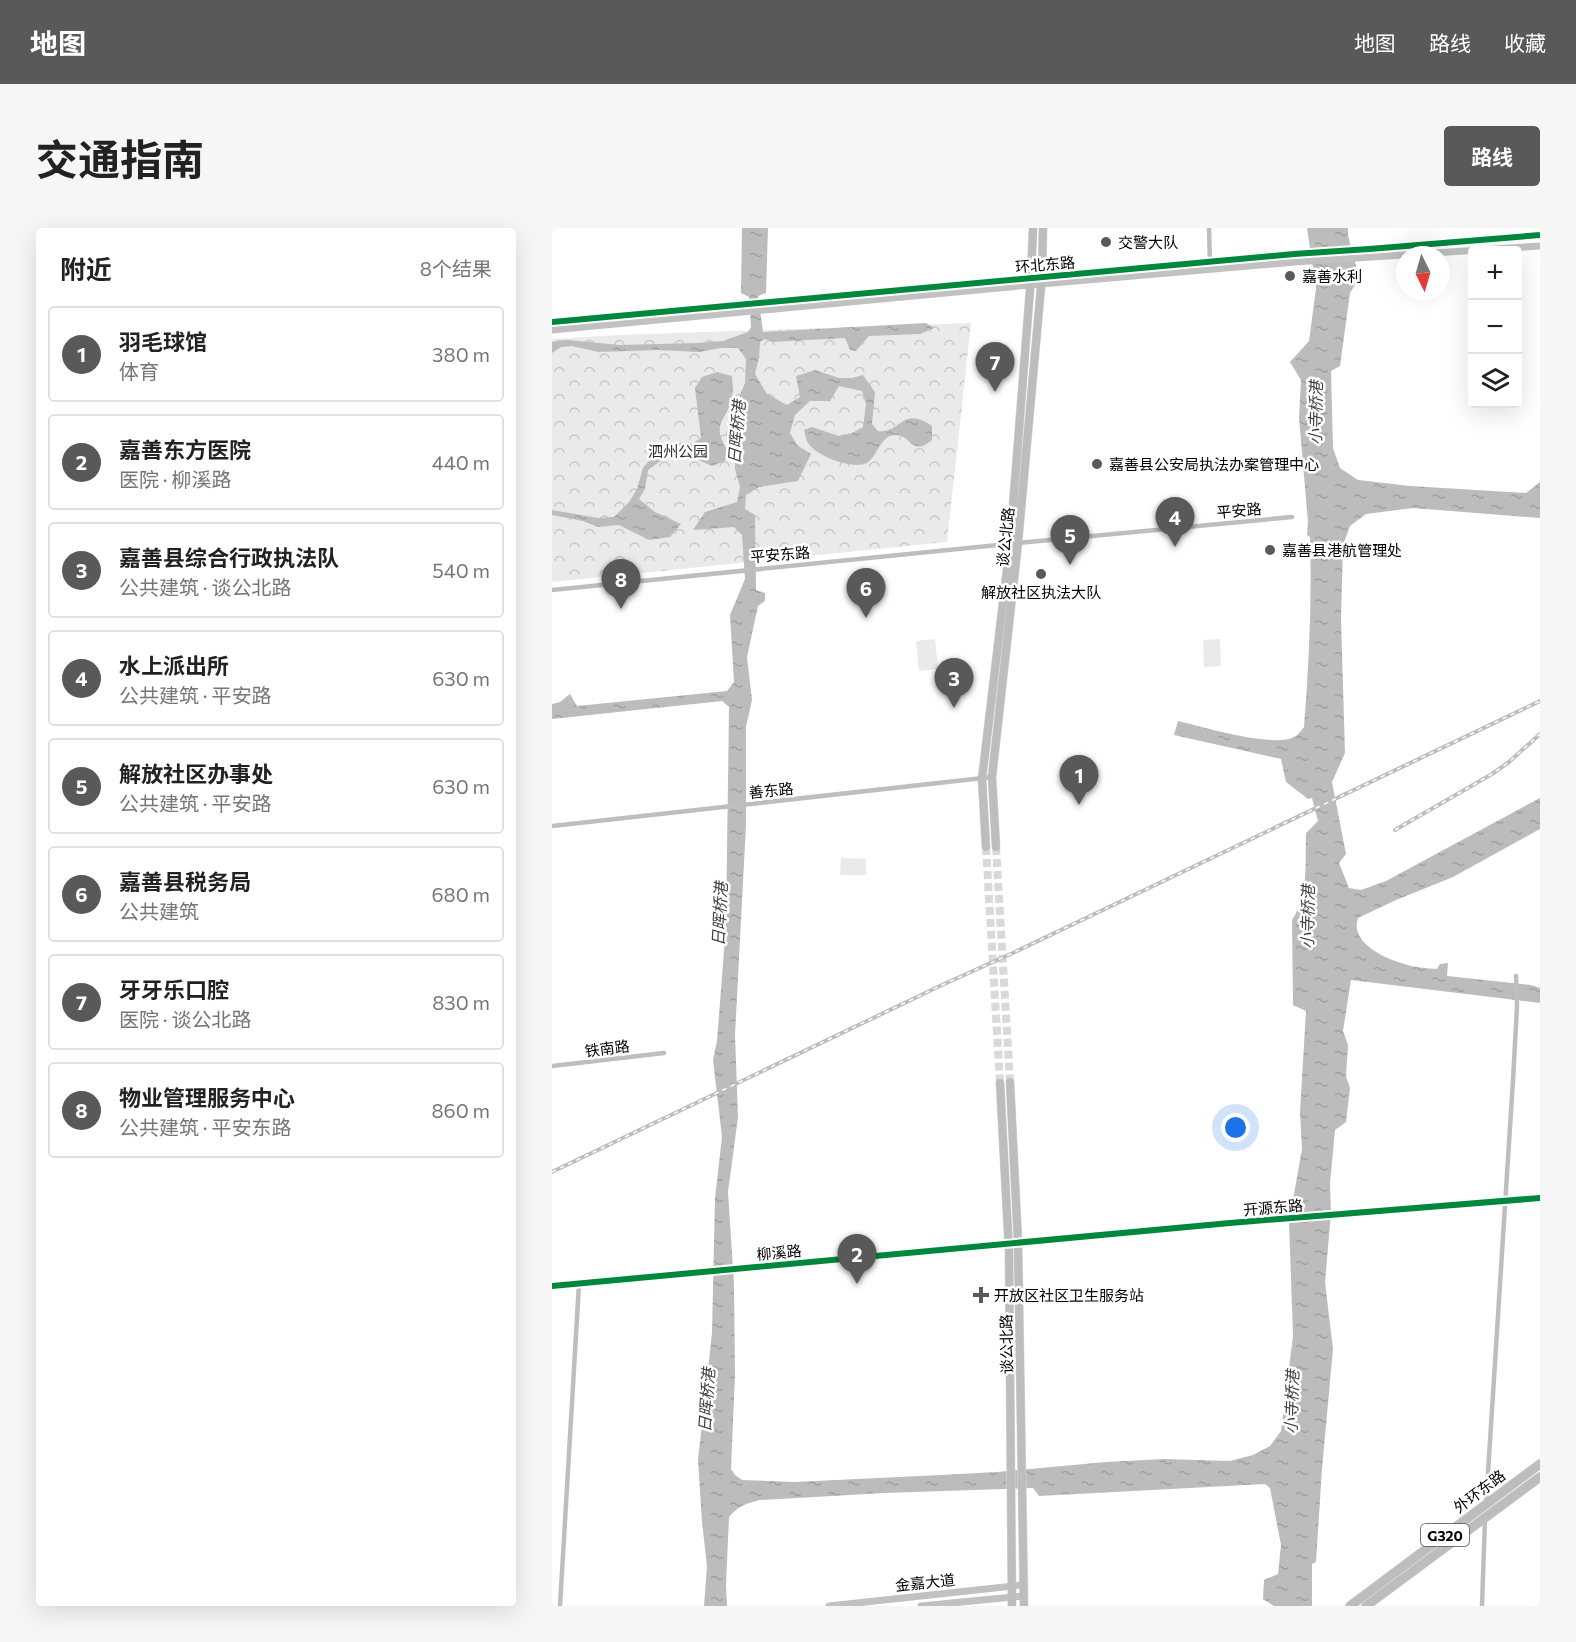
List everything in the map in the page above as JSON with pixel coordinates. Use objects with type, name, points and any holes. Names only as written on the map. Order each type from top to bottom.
[{"type":"highway","name":"外环东路","points":[[1350,1606],[1540,1464]]},
{"type":"highway","name":"外环东路","points":[[1366,1606],[1540,1477]]},
{"type":"main road","name":"谈公北路","points":[[986,847],[982,779],[1014,544],[1033,228]]},
{"type":"main road","name":"谈公北路","points":[[996,847],[992,777],[1041,280],[1043,228]]},
{"type":"main road","name":"谈公北路","points":[[1010,1082],[1018,1242],[1024,1606]]},
{"type":"main road","name":"谈公北路","points":[[1000,1083],[1009,1243],[1012,1602]]},
{"type":"street","points":[[1209,228],[1210,265]]},
{"type":"street","name":"环北东路","points":[[1370,253],[1540,235]]},
{"type":"street","name":"环北东路","points":[[552,330],[764,311],[1031,281],[1210,265],[1370,253],[1540,246]]},
{"type":"street","name":"环北东路","points":[[552,322],[764,302],[1031,281]]},
{"type":"street","name":"平安路","points":[[1014,544],[1292,518]]},
{"type":"street","name":"平安东路","points":[[552,590],[1014,544]]},
{"type":"street","name":"善东路","points":[[552,826],[992,777]]},
{"type":"street","points":[[1482,1606],[1485,1518],[1514,1080],[1516,976]]},
{"type":"street","name":"铁南路","points":[[552,1066],[664,1053]]},
{"type":"street","name":"开源东路","points":[[1009,1243],[1540,1198]]},
{"type":"street","name":"柳溪路","points":[[552,1286],[1009,1243]]},
{"type":"street","points":[[560,1606],[579,1284]]},
{"type":"street","name":"金嘉大道","points":[[829,1606],[1023,1585]]},
{"type":"street","name":"金嘉大道","points":[[921,1606],[1012,1602],[1023,1596]]},
{"type":"green space","name":"泗州公园","points":[[971,323],[947,542],[552,582],[552,339]]},
{"type":"green space","points":[[935,639],[938,669],[919,671],[916,641]]},
{"type":"green space","points":[[1220,639],[1221,666],[1204,667],[1203,640]]},
{"type":"green space","points":[[841,858],[866,859],[866,875],[840,875]]},
{"type":"water","points":[[742,228],[768,228],[766,293],[758,296],[763,332],[926,323],[934,328],[920,334],[869,336],[856,351],[850,350],[845,338],[772,342],[765,339],[760,342],[755,374],[767,394],[787,405],[800,397],[796,376],[815,370],[839,378],[863,375],[875,392],[872,424],[878,431],[892,429],[914,418],[932,426],[932,440],[920,447],[901,436],[891,436],[883,442],[871,460],[861,465],[844,463],[819,453],[808,443],[804,430],[812,427],[839,436],[863,427],[866,404],[862,391],[839,386],[830,401],[810,401],[795,415],[790,433],[797,445],[811,454],[798,481],[759,487],[746,495],[745,509],[755,515],[756,590],[765,593],[765,601],[758,606],[747,657],[752,700],[746,727],[746,825],[735,1035],[738,1117],[728,1192],[734,1284],[735,1375],[731,1469],[742,1480],[794,1482],[941,1475],[1164,1459],[1230,1461],[1253,1455],[1270,1446],[1281,1431],[1293,1336],[1289,1222],[1302,1149],[1300,1112],[1306,1011],[1293,1005],[1292,920],[1304,889],[1306,833],[1318,821],[1312,798],[1308,799],[1286,782],[1281,759],[1174,735],[1178,721],[1237,735],[1271,740],[1294,737],[1304,727],[1310,632],[1310,537],[1307,535],[1308,522],[1299,418],[1301,380],[1290,362],[1309,341],[1316,288],[1307,228],[1348,228],[1359,278],[1350,293],[1340,366],[1331,371],[1333,448],[1340,468],[1358,480],[1410,486],[1526,493],[1540,482],[1540,518],[1413,508],[1366,514],[1350,526],[1343,545],[1341,619],[1345,753],[1332,782],[1346,854],[1339,863],[1349,888],[1361,890],[1386,881],[1540,798],[1540,829],[1453,877],[1358,918],[1359,936],[1381,955],[1400,963],[1437,969],[1440,964],[1448,963],[1447,976],[1531,985],[1540,988],[1540,1003],[1351,980],[1343,1031],[1348,1045],[1346,1076],[1350,1088],[1346,1122],[1335,1130],[1330,1183],[1331,1213],[1325,1282],[1333,1349],[1316,1562],[1312,1564],[1312,1606],[1274,1606],[1263,1599],[1264,1580],[1278,1574],[1281,1545],[1270,1488],[1265,1484],[1039,1496],[1033,1488],[760,1500],[743,1506],[729,1517],[727,1606],[704,1606],[707,1566],[698,1460],[712,1333],[715,1198],[722,1137],[713,1060],[717,1041],[726,925],[729,707],[722,701],[552,719],[552,704],[560,702],[570,694],[577,706],[727,691],[734,682],[730,615],[745,579],[742,535],[734,527],[693,530],[705,512],[737,502],[740,487],[735,469],[735,452],[726,434],[745,383],[746,359],[738,348],[699,352],[658,350],[598,352],[572,346],[561,347],[552,353],[552,342],[568,340],[620,345],[697,343],[723,341],[748,332],[751,327],[749,297],[741,293]]},
{"type":"water","points":[[717,372],[732,376],[733,388],[730,405],[720,428],[720,434],[728,451],[725,461],[712,466],[676,450],[648,470],[645,489],[639,499],[655,512],[681,524],[670,537],[649,540],[619,525],[598,527],[583,521],[552,515],[552,510],[598,518],[614,517],[629,502],[637,489],[643,468],[659,449],[675,442],[692,444],[701,438],[695,388],[702,377]]},
{"type":"tunnel","points":[[986,847],[1000,1083]]},
{"type":"tunnel","points":[[996,847],[1010,1082]]},
{"type":"railway","points":[[552,1172],[1540,701]]},
{"type":"railway","points":[[1395,830],[1492,774],[1540,734]]},
{"type":"cycle path","points":[[552,322],[1294,254],[1540,235]]},
{"type":"cycle path","points":[[552,1286],[1230,1223],[1540,1198]]},
{"type":"place","name":"交警大队","points":[[1106,242]]},
{"type":"place","name":"嘉善水利","points":[[1290,276]]},
{"type":"place","name":"牙牙乐口腔","points":[[995,392]]},
{"type":"place","name":"嘉善县公安局执法办案管理中心","points":[[1097,464]]},
{"type":"place","name":"水上派出所","points":[[1175,547]]},
{"type":"place","name":"嘉善县港航管理处","points":[[1270,550]]},
{"type":"place","name":"解放社区办事处","points":[[1070,565]]},
{"type":"place","name":"解放社区执法大队","points":[[1041,574]]},
{"type":"place","name":"物业管理服务中心","points":[[621,609]]},
{"type":"place","name":"嘉善县税务局","points":[[866,618]]},
{"type":"place","name":"嘉善县综合行政执法队","points":[[954,708]]},
{"type":"place","name":"羽毛球馆","points":[[1079,805]]},
{"type":"place","name":"嘉善东方医院","points":[[857,1284]]},
{"type":"place","name":"开放区社区卫生服务站","points":[[981,1295]]},
{"type":"water label","name":"小寺桥港","points":[[1315,413]]},
{"type":"water label","name":"日晖桥港","points":[[736,432]]},
{"type":"water label","name":"日晖桥港","points":[[719,914]]},
{"type":"water label","name":"小寺桥港","points":[[1307,917]]},
{"type":"water label","name":"日晖桥港","points":[[706,1400]]},
{"type":"water label","name":"小寺桥港","points":[[1291,1402]]}]
